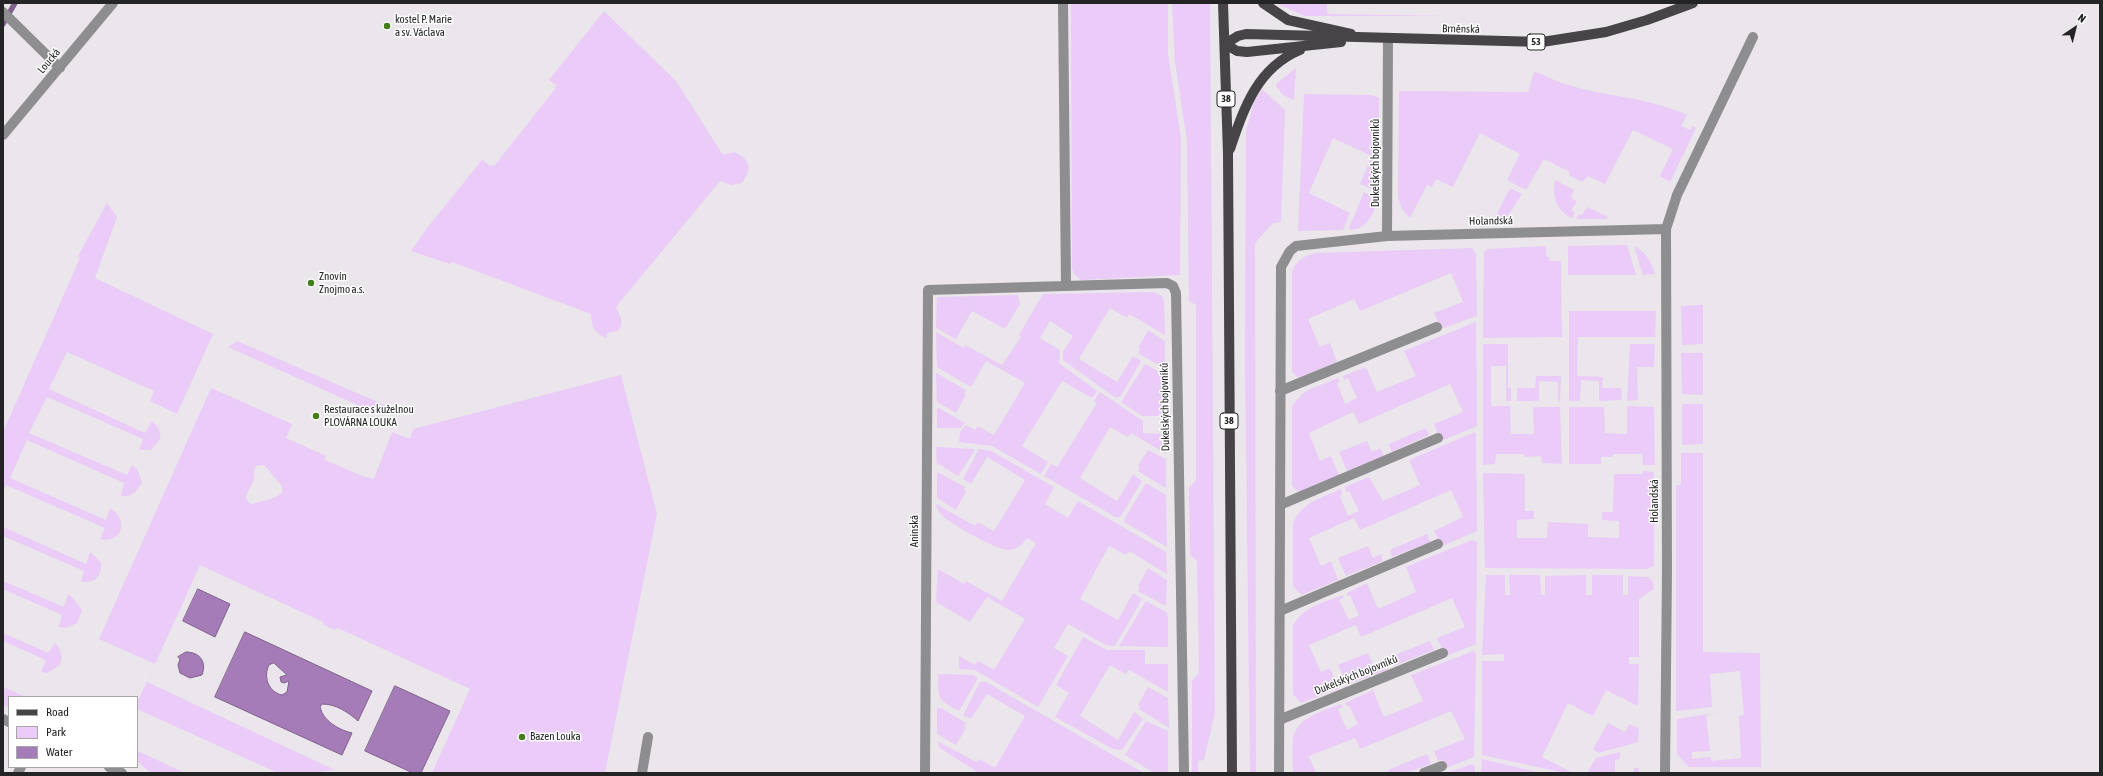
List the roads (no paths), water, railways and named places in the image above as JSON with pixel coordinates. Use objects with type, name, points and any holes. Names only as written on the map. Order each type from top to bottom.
[{"type":"main road","name":"38","points":[[1223,3],[1228,154],[1232,773]]},
{"type":"main road","points":[[1263,3],[1288,20],[1373,39]]},
{"type":"main road","name":"Brněnská","points":[[1225,44],[1238,36],[1246,34],[1373,39],[1524,42],[1561,40],[1620,29],[1693,3]]},
{"type":"main road","points":[[1225,44],[1242,52],[1312,47],[1373,39]]},
{"type":"main road","points":[[1228,154],[1249,98],[1260,80],[1280,61],[1293,53],[1312,47]]},
{"type":"street","name":"Loucká","points":[[3,135],[113,3]]},
{"type":"street","points":[[1063,3],[1066,286]]},
{"type":"street","points":[[3,12],[60,68]]},
{"type":"street","name":"Holandská","points":[[1665,773],[1667,571],[1666,229],[1677,194],[1753,37]]},
{"type":"street","name":"Dukelských bojovníků","points":[[1388,39],[1388,236]]},
{"type":"street","name":"Holandská","points":[[1388,236],[1666,229]]},
{"type":"street","points":[[1279,773],[1281,267],[1290,251],[1296,246],[1388,236]]},
{"type":"street","name":"Dukelských bojovníků","points":[[928,290],[1167,283],[1173,286],[1176,293],[1184,773]]},
{"type":"street","name":"Aninská","points":[[925,773],[928,290]]},
{"type":"street","points":[[1280,391],[1437,327]]},
{"type":"street","points":[[1280,506],[1438,438]]},
{"type":"street","points":[[1280,611],[1438,544]]},
{"type":"street","name":"Dukelských bojovníků","points":[[1279,720],[1443,653]]},
{"type":"street","points":[[642,773],[648,737]]},
{"type":"street","points":[[1424,773],[1442,766]]},
{"type":"street","points":[[111,768],[122,773]]},
{"type":"water","points":[[198,589],[230,604],[215,637],[183,621]]},
{"type":"water","points":[[245,632],[372,691],[358,721],[346,712],[332,705],[322,704],[320,707],[324,717],[328,721],[342,730],[352,733],[342,755],[215,697]],"holes":[[[274,663],[287,675],[280,677],[281,682],[284,683],[289,681],[287,692],[282,695],[273,691],[267,679],[267,669],[269,665]]]},
{"type":"water","points":[[186,652],[191,652],[199,656],[204,666],[202,675],[190,678],[180,673],[178,665],[180,659],[178,657]]},
{"type":"water","points":[[395,686],[450,711],[421,773],[413,773],[365,751]]},
{"type":"waterway","points":[[3,24],[15,3]]},
{"type":"place","name":"kostel P. Marie a sv. Václava","points":[[387,26]]},
{"type":"place","name":"Znovín Znojmo a.s.","points":[[311,283]]},
{"type":"place","name":"Restaurace s kuželnou PLOVÁRNA LOUKA","points":[[316,416]]},
{"type":"place","name":"Bazen Louka","points":[[522,737]]}]
